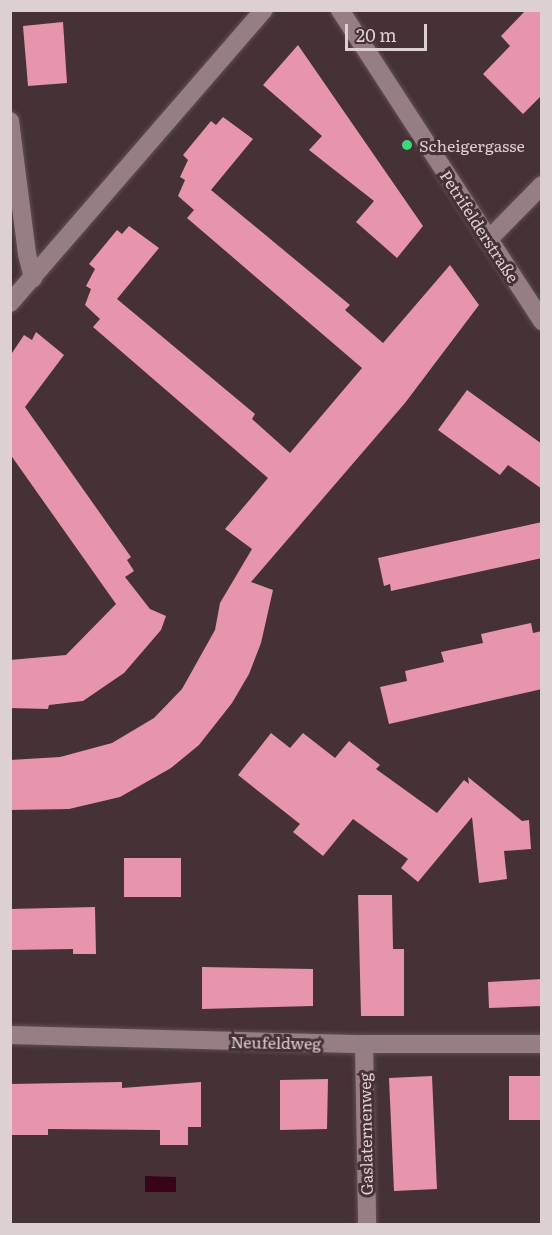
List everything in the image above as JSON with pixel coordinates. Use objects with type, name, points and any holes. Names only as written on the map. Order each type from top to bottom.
[{"type":"street","points":[[10,303],[264,10]]},
{"type":"street","name":"Petrifelderstraße","points":[[340,10],[542,321]]},
{"type":"street","points":[[10,121],[27,254],[33,278]]},
{"type":"street","points":[[488,240],[542,185]]},
{"type":"street","name":"Neufeldweg","points":[[10,1035],[364,1044],[542,1044]]},
{"type":"street","name":"Gaslaternenweg","points":[[364,1044],[367,1224]]},
{"type":"shaded area","points":[[145,1176],[176,1177],[176,1192],[145,1192]]},
{"type":"building","points":[[526,10],[542,10],[542,95],[523,114],[483,74],[510,46],[501,36]]},
{"type":"building","points":[[63,22],[67,83],[28,86],[23,26]]},
{"type":"building","points":[[298,45],[423,226],[397,258],[356,222],[374,201],[309,150],[322,136],[263,85]]},
{"type":"building","points":[[223,117],[253,139],[211,190],[350,305],[345,310],[383,343],[450,265],[479,305],[405,403],[251,582],[273,590],[261,643],[249,674],[232,703],[199,745],[171,768],[120,797],[69,809],[10,810],[10,760],[60,757],[112,743],[154,718],[182,689],[215,630],[220,603],[252,549],[225,529],[268,478],[93,327],[100,319],[85,305],[91,289],[86,286],[95,269],[89,264],[117,230],[122,234],[129,226],[159,248],[117,299],[255,414],[252,419],[290,453],[362,368],[187,218],[194,210],[178,196],[185,180],[180,177],[188,160],[183,155],[211,121],[216,125]]},
{"type":"building","points":[[36,332],[64,355],[25,407],[131,557],[127,560],[134,571],[125,577],[150,609],[166,616],[161,630],[124,673],[83,701],[49,705],[48,709],[10,708],[10,660],[66,655],[116,604],[10,454],[10,356],[24,335],[32,340]]},
{"type":"building","points":[[467,390],[542,444],[542,489],[508,465],[500,475],[438,430]]},
{"type":"building","points":[[542,522],[542,558],[391,591],[390,584],[384,586],[378,558]]},
{"type":"building","points":[[531,623],[533,633],[542,631],[542,689],[389,724],[380,687],[407,681],[405,671],[444,662],[441,652],[483,643],[481,634]]},
{"type":"building","points":[[271,733],[290,748],[303,733],[335,758],[349,741],[380,765],[376,769],[437,813],[464,780],[469,784],[468,777],[522,821],[529,820],[531,849],[504,851],[507,879],[479,883],[472,817],[418,882],[401,868],[408,859],[353,819],[323,856],[293,832],[300,824],[238,775]]},
{"type":"building","points":[[124,858],[181,858],[181,897],[124,897]]},
{"type":"building","points":[[358,895],[392,895],[393,949],[404,949],[404,1016],[361,1016]]},
{"type":"building","points":[[95,907],[96,954],[73,954],[73,949],[10,950],[10,909]]},
{"type":"building","points":[[202,967],[313,969],[313,1006],[202,1009]]},
{"type":"building","points":[[542,979],[542,1006],[489,1008],[488,982]]},
{"type":"building","points":[[432,1076],[437,1189],[394,1191],[389,1078]]},
{"type":"building","points":[[509,1076],[542,1076],[542,1120],[509,1120]]},
{"type":"building","points":[[328,1079],[327,1129],[280,1130],[280,1080]]},
{"type":"building","points":[[122,1082],[122,1088],[201,1082],[201,1127],[188,1127],[188,1145],[160,1145],[160,1130],[48,1129],[48,1135],[10,1135],[10,1084]]},
{"type":"place","name":"Scheigergasse","points":[[407,145]]}]
